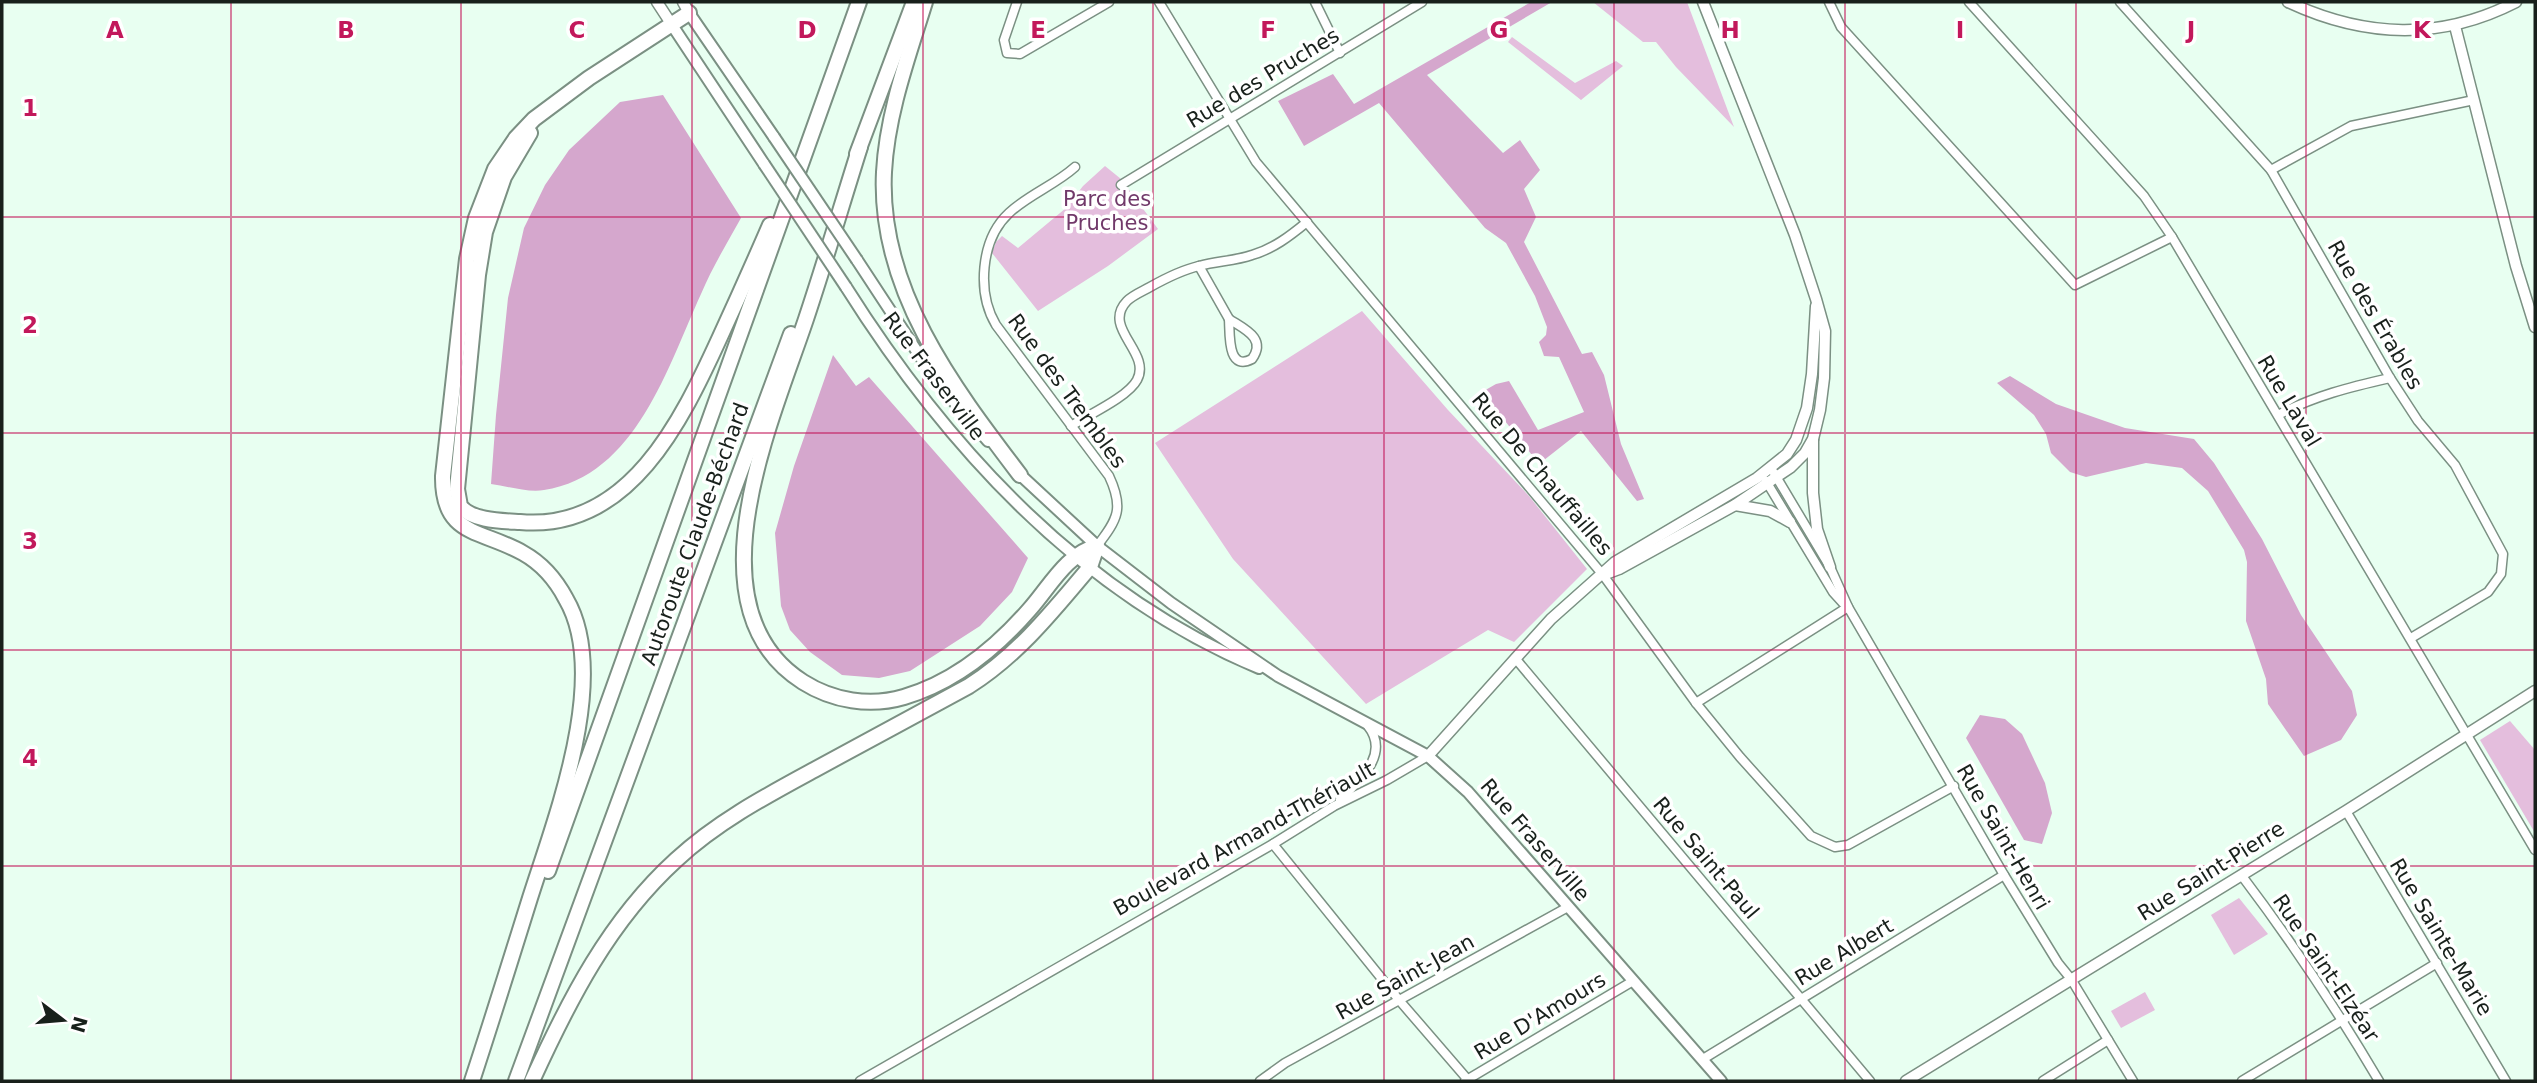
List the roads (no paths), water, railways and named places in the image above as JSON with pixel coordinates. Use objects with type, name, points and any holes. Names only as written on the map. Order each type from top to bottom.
[{"type":"highway","name":"Autoroute Claude-Béchard","points":[[473,1081],[859,2]]},
{"type":"highway","name":"Autoroute Claude-Béchard","points":[[516,1081],[914,2]]},
{"type":"highway","points":[[925,2],[900,86],[886,149],[884,191],[889,241],[905,291],[933,351],[969,407],[1020,475]]},
{"type":"highway","points":[[473,1081],[560,803],[578,729],[582,691],[578,630],[570,606],[554,580],[521,552],[463,526],[448,509],[443,491],[462,295],[475,218],[487,186],[508,149],[524,128],[589,78],[672,24],[686,7]]},
{"type":"highway","points":[[548,110],[510,166],[498,189],[485,232],[478,275],[457,489],[458,502],[466,512],[525,523],[573,517],[609,500],[645,467],[666,439],[687,404],[747,277],[832,76]]},
{"type":"highway","points":[[860,147],[752,491],[746,530],[745,585],[750,612],[763,642],[794,677],[822,693],[862,702],[902,697],[950,678],[988,651],[1029,610],[1075,555],[1097,546]]},
{"type":"highway","points":[[532,1081],[575,991],[600,950],[628,911],[675,860],[733,816],[991,671],[1010,657],[1038,629],[1090,567],[1097,546]]},
{"type":"main road","name":"Rue Fraserville","points":[[686,7],[937,382],[1020,475],[1097,546],[1171,603],[1278,676],[1428,756],[1468,792],[1721,1081]]},
{"type":"main road","name":"Rue Fraserville","points":[[672,24],[888,352],[945,427],[1006,494],[1075,555],[1150,610],[1204,642],[1278,676]]},
{"type":"street","name":"Rue Fraserville","points":[[657,2],[672,24]]},
{"type":"street","points":[[1017,2],[1004,40],[1007,53],[1013,55],[1020,54],[1109,2]]},
{"type":"street","name":"Rue De Chauffailles","points":[[1159,2],[1256,162],[1603,575],[1696,703],[1811,836],[1835,847],[1848,845],[1954,786]]},
{"type":"street","points":[[1315,2],[1340,53]]},
{"type":"street","name":"Rue des Pruches","points":[[1121,185],[1422,2]]},
{"type":"street","name":"Boulevard Armand-Thériault","points":[[860,1081],[1273,844],[1334,806],[1428,756],[1515,658],[1573,598],[1615,562],[1764,479],[1805,453],[1813,439],[1821,399],[1826,352],[1825,331],[1795,235],[1703,2]]},
{"type":"street","points":[[1829,2],[1841,27],[2075,285],[2172,237]]},
{"type":"street","name":"Rue Laval","points":[[1969,2],[2144,196],[2172,237],[2535,850]]},
{"type":"street","name":"Rue des Érables","points":[[2120,2],[2271,170],[2390,379],[2418,421],[2455,465],[2503,554],[2501,574],[2488,592],[2411,638]]},
{"type":"street","points":[[2288,2],[2339,21],[2376,29],[2416,30],[2455,26],[2516,2]]},
{"type":"street","points":[[2455,26],[2516,266],[2535,327]]},
{"type":"street","points":[[2271,170],[2351,126],[2474,100]]},
{"type":"street","name":"Rue des Trembles","points":[[1075,166],[1064,177],[1006,215],[986,256],[984,286],[989,313],[996,325],[1109,476],[1119,500],[1116,516],[1097,546]]},
{"type":"street","points":[[1071,426],[1126,391],[1138,379],[1139,359],[1125,339],[1120,321],[1127,301],[1153,285],[1199,266],[1254,255],[1290,236],[1307,222]]},
{"type":"street","points":[[1199,266],[1228,319],[1232,354],[1241,362],[1252,359],[1257,348],[1255,337],[1228,319]]},
{"type":"street","name":"Boulevard Armand-Thériault","points":[[1774,472],[1803,425],[1812,374],[1816,299]]},
{"type":"street","points":[[2278,415],[2306,400],[2339,389],[2390,379]]},
{"type":"street","points":[[1813,439],[1813,493],[1817,529],[1830,567]]},
{"type":"street","name":"Rue Saint-Henri","points":[[1774,472],[1830,567],[1847,607],[2004,875],[2133,1081]]},
{"type":"street","name":"Boulevard Armand-Thériault","points":[[1603,575],[1619,569],[1735,505],[1764,479]]},
{"type":"street","name":"Rue Saint-Henri","points":[[1764,479],[1833,592],[1847,607]]},
{"type":"street","points":[[1735,505],[1770,511],[1790,522]]},
{"type":"street","points":[[1696,703],[1847,607]]},
{"type":"street","name":"Rue Saint-Paul","points":[[1515,658],[1870,1081]]},
{"type":"street","name":"Rue Saint-Pierre","points":[[1906,1081],[2242,876],[2535,691]]},
{"type":"street","points":[[1334,806],[1365,774],[1375,757],[1373,732],[1364,721]]},
{"type":"street","name":"Rue Sainte-Marie","points":[[2346,811],[2506,1081]]},
{"type":"street","points":[[1273,844],[1467,1081]]},
{"type":"street","name":"Rue Albert","points":[[1703,1059],[2004,875]]},
{"type":"street","name":"Rue Saint-Elzéar","points":[[2242,876],[2288,938],[2379,1081]]},
{"type":"street","name":"Rue Saint-Jean","points":[[1260,1081],[1270,1072],[1568,907]]},
{"type":"street","points":[[2242,1081],[2253,1078],[2437,963]]},
{"type":"street","name":"Rue D'Amours","points":[[1467,1081],[1633,981]]},
{"type":"street","points":[[2043,1081],[2108,1040]]},
{"type":"park label","name":"Parc des Pruches","points":[[1107,211]]}]
